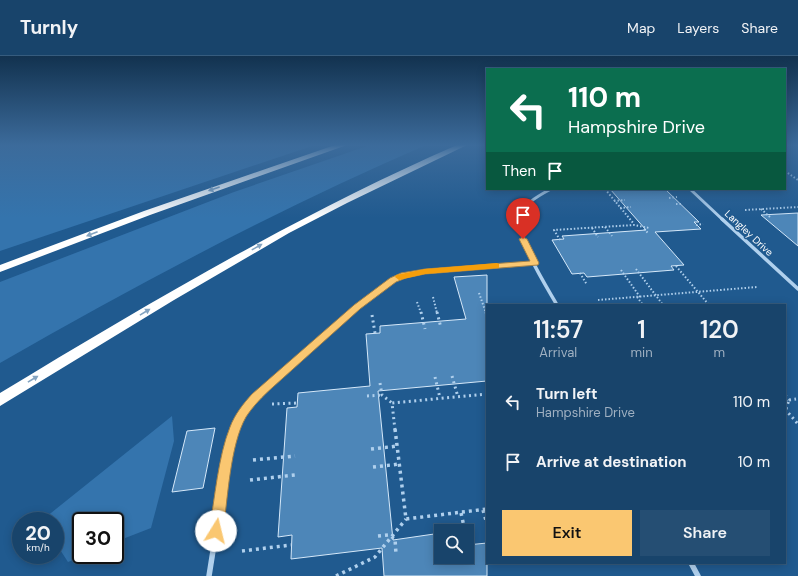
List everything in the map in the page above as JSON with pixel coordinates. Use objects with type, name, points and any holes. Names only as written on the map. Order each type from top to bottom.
[{"type":"highway","points":[[0,269],[147,213],[274,169]]},
{"type":"highway","points":[[0,400],[184,289],[275,237],[411,169]]},
{"type":"street","points":[[548,190],[535,198],[524,208],[520,215],[520,225],[523,239],[556,304]]},
{"type":"street","name":"Langley Drive","points":[[691,190],[798,289]]},
{"type":"street","points":[[209,576],[230,444],[243,413],[256,397],[357,307],[393,280],[404,275],[425,271],[535,263]]},
{"type":"street","points":[[692,564],[698,576]]},
{"type":"path","points":[[786,172],[798,180]]},
{"type":"path","points":[[606,190],[634,225]]},
{"type":"path","points":[[614,201],[625,200]]},
{"type":"path","points":[[620,208],[631,207]]},
{"type":"path","points":[[745,210],[798,208]]},
{"type":"path","points":[[760,209],[771,218]]},
{"type":"path","points":[[560,240],[554,230],[634,225],[649,228]]},
{"type":"path","points":[[605,226],[612,236]]},
{"type":"path","points":[[591,227],[598,237]]},
{"type":"path","points":[[644,228],[648,234]]},
{"type":"path","points":[[676,266],[708,304]]},
{"type":"path","points":[[636,269],[662,304]]},
{"type":"path","points":[[621,270],[642,304]]},
{"type":"path","points":[[580,273],[588,285]]},
{"type":"path","points":[[598,300],[757,287]]},
{"type":"path","points":[[479,293],[486,313]]},
{"type":"path","points":[[433,297],[440,328]]},
{"type":"path","points":[[417,302],[419,304],[425,329]]},
{"type":"path","points":[[370,314],[373,316],[375,333]]},
{"type":"path","points":[[452,376],[458,397]]},
{"type":"path","points":[[435,378],[440,398]]},
{"type":"path","points":[[336,576],[375,557],[406,519],[392,403],[382,395],[380,383]]},
{"type":"path","points":[[392,403],[486,394]]},
{"type":"path","points":[[367,396],[382,395]]},
{"type":"path","points":[[786,396],[789,400]]},
{"type":"path","points":[[789,400],[796,399]]},
{"type":"path","points":[[786,407],[789,400]]},
{"type":"path","points":[[270,403],[274,405],[298,403]]},
{"type":"path","points":[[786,410],[798,424]]},
{"type":"path","points":[[371,449],[398,446]]},
{"type":"path","points":[[253,460],[295,456]]},
{"type":"path","points":[[373,467],[400,464]]},
{"type":"path","points":[[250,480],[295,476]]},
{"type":"path","points":[[406,519],[485,510]]},
{"type":"path","points":[[461,512],[464,524]]},
{"type":"path","points":[[378,536],[389,535],[395,538],[396,554]]},
{"type":"path","points":[[242,551],[291,545]]},
{"type":"shaded area","points":[[0,169],[243,169],[0,251]]},
{"type":"shaded area","points":[[300,169],[370,169],[210,248],[104,304],[0,363],[0,282],[234,192]]},
{"type":"shaded area","points":[[172,416],[174,441],[151,528],[124,538],[124,512],[72,512],[72,560],[68,562],[64,556],[64,512],[52,512]]},
{"type":"building","points":[[611,190],[666,190],[699,222],[694,222],[701,229],[655,232],[684,265],[671,266],[674,270],[587,277],[584,273],[572,274],[552,240],[564,239],[562,236],[646,230]]},
{"type":"building","points":[[798,213],[798,246],[761,215]]},
{"type":"building","points":[[487,275],[486,381],[378,391],[393,540],[434,534],[434,564],[474,564],[474,544],[486,543],[487,576],[384,576],[382,548],[291,559],[292,535],[278,537],[287,408],[297,407],[298,393],[370,386],[366,334],[380,333],[380,326],[466,319],[454,277]]},
{"type":"building","points":[[215,428],[203,488],[172,492],[187,431]]},
{"type":"slow traffic","points":[[399,277],[425,271],[497,266]]},
{"type":"route","points":[[216,531],[230,444],[236,427],[243,413],[269,384],[357,307],[393,280],[404,275],[425,271],[535,263],[523,239]]}]
